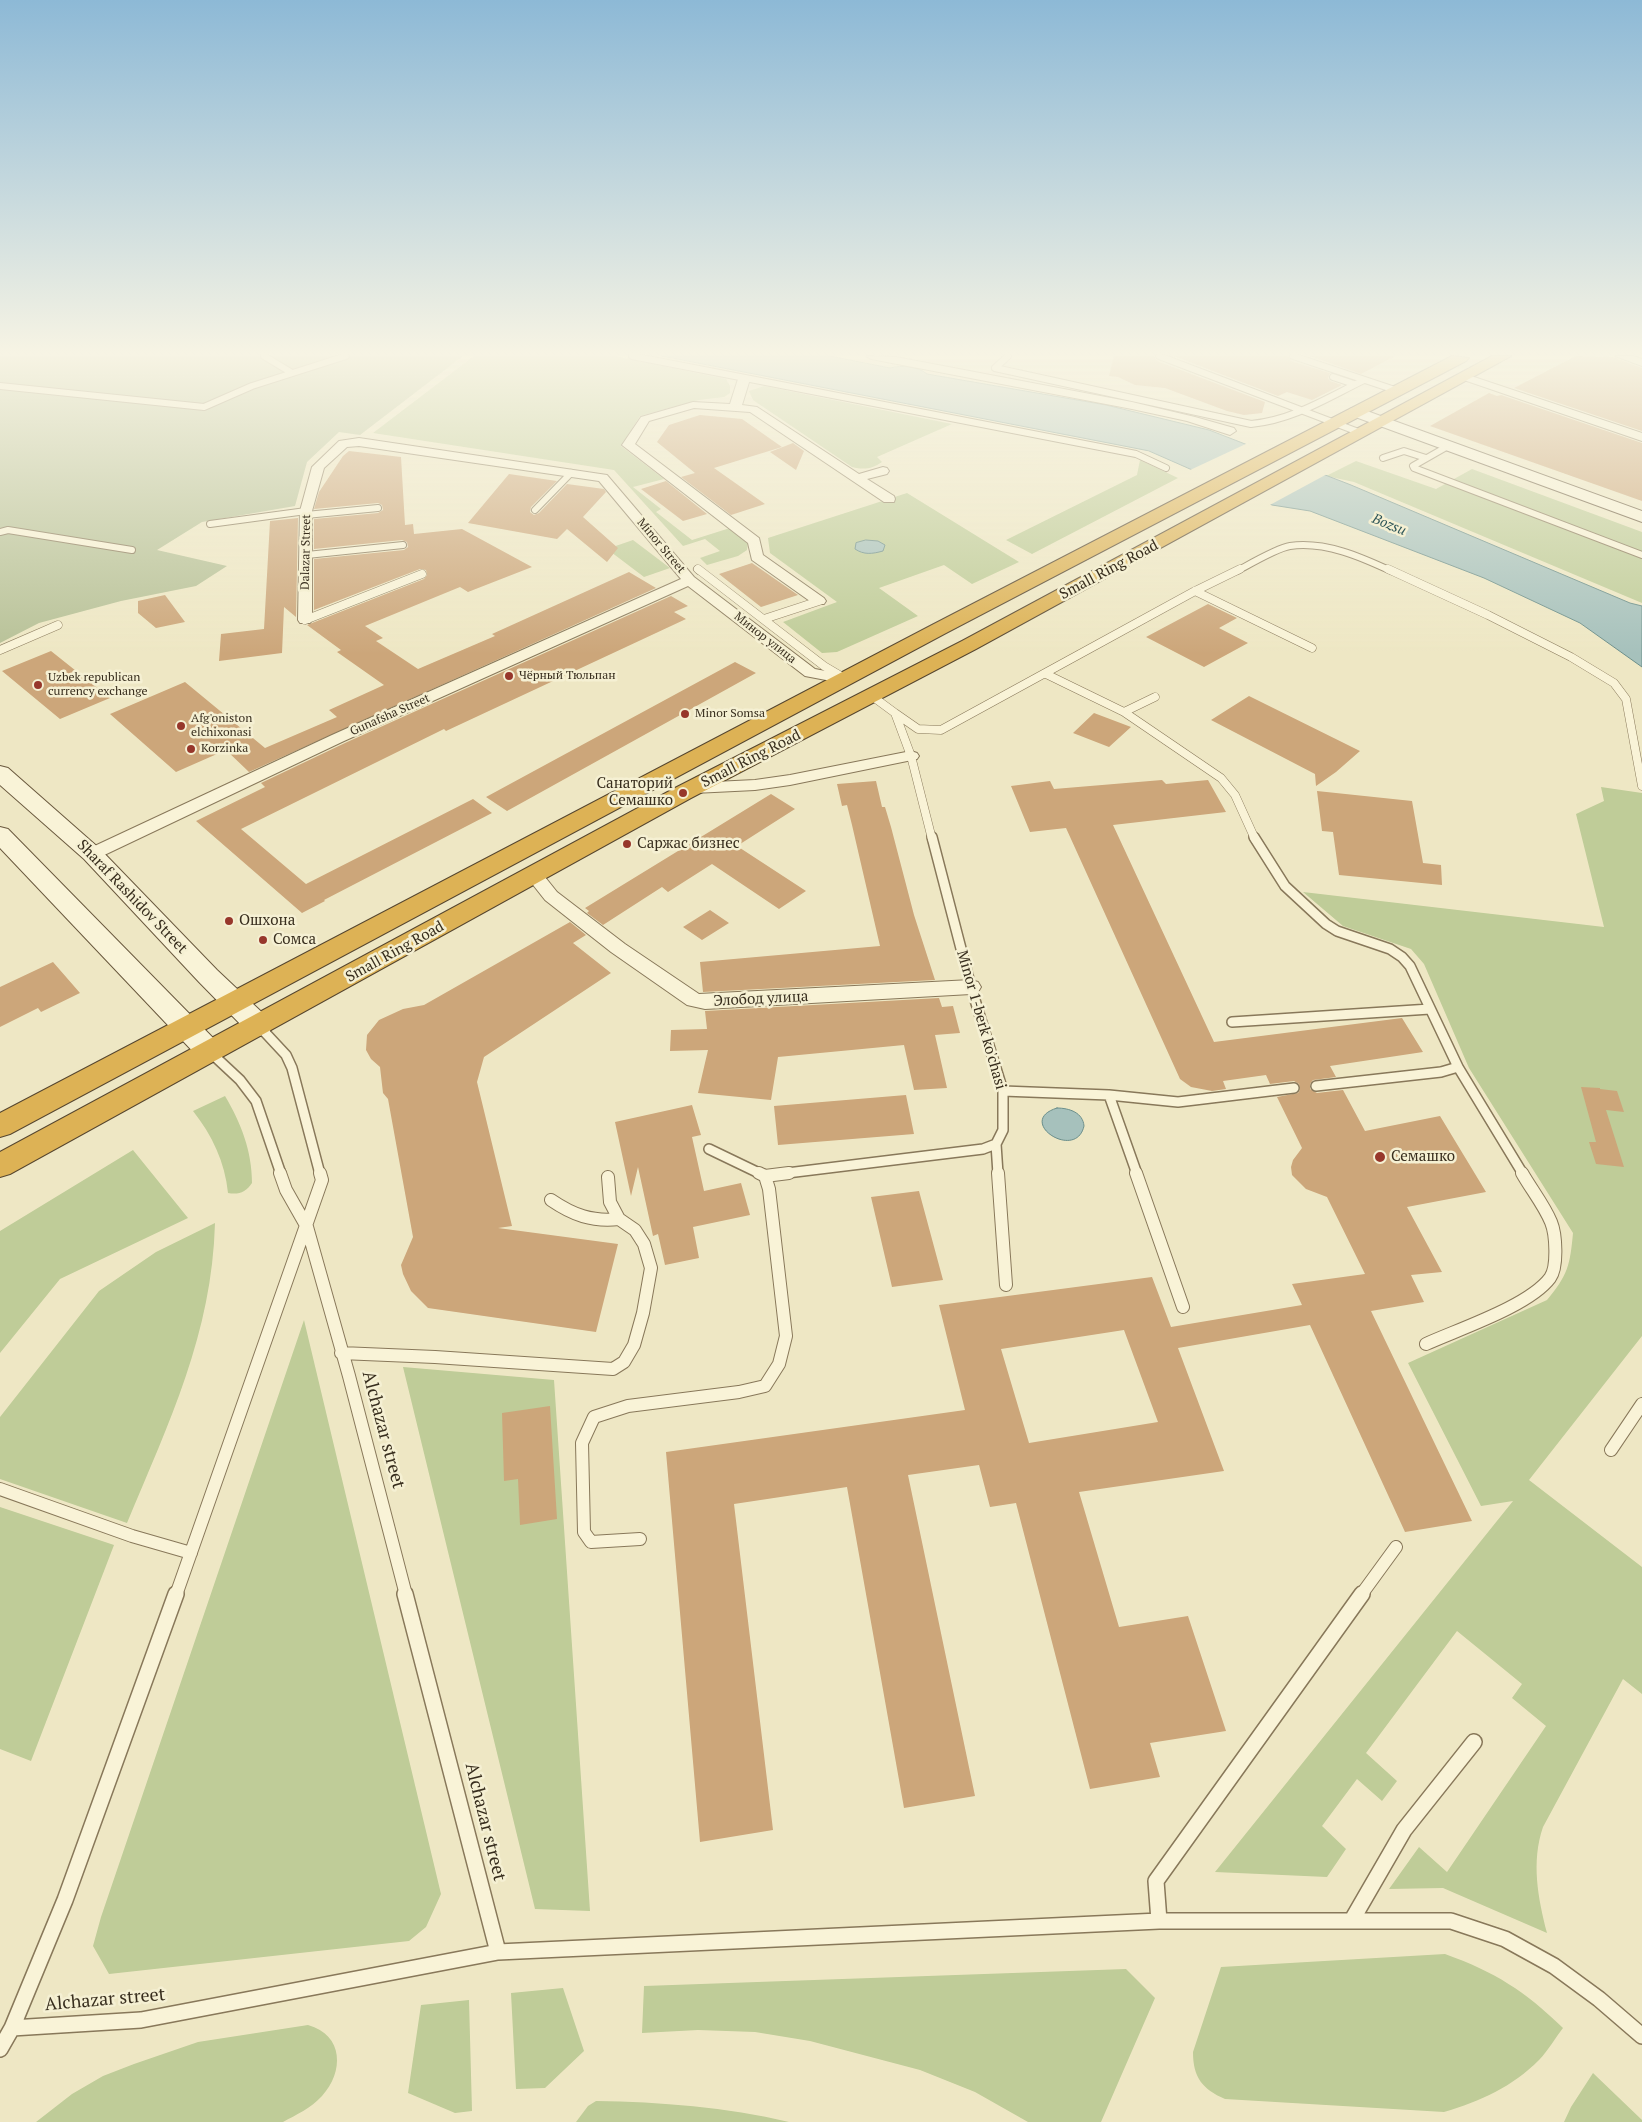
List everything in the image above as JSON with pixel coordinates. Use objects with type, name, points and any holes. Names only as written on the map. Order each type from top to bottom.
[{"type":"highway","name":"Small Ring Road","points":[[0,1126],[939,629],[1272,455]]},
{"type":"highway","name":"Small Ring Road","points":[[0,1166],[694,788],[969,645],[1321,455]]},
{"type":"highway","points":[[939,629],[969,645]]},
{"type":"main road","points":[[1473,455],[1642,517]]},
{"type":"main road","name":"Sharaf Rashidov Street","points":[[0,773],[92,854],[259,1026]]},
{"type":"main road","points":[[0,834],[210,1052]]},
{"type":"street","name":"Dalazar Street","points":[[305,620],[308,555],[306,513],[320,464],[331,455]]},
{"type":"street","name":"Minor Street","points":[[443,455],[603,478],[693,575]]},
{"type":"street","points":[[641,455],[754,541],[758,557],[819,601]]},
{"type":"street","points":[[822,455],[889,499]]},
{"type":"street","points":[[857,478],[883,472]]},
{"type":"street","name":"Минор улица","points":[[693,575],[810,673],[847,679]]},
{"type":"street","name":"Gunafsha Street","points":[[92,854],[338,738],[693,575]]},
{"type":"street","points":[[694,788],[755,785],[790,780],[911,756]]},
{"type":"street","name":"Элобод улица","points":[[535,876],[551,896],[618,948],[694,1000],[705,1002],[971,987]]},
{"type":"lane","points":[[1138,455],[1166,468]]},
{"type":"lane","points":[[1383,458],[1392,455]]},
{"type":"lane","points":[[1417,455],[1426,458]]},
{"type":"lane","points":[[1431,455],[1413,466],[1414,468],[1642,555]]},
{"type":"lane","points":[[535,510],[571,473]]},
{"type":"lane","points":[[210,524],[306,513],[378,508]]},
{"type":"lane","points":[[0,532],[8,530],[132,550]]},
{"type":"lane","points":[[308,555],[403,545]]},
{"type":"lane","points":[[872,696],[918,729],[941,730],[1195,591],[1289,546],[1319,546],[1361,557],[1488,615],[1563,652],[1614,683],[1626,699],[1642,786]]},
{"type":"lane","points":[[305,620],[422,574]]},
{"type":"lane","points":[[693,575],[764,620],[824,666],[847,679]]},
{"type":"lane","points":[[1195,591],[1312,648]]},
{"type":"lane","points":[[764,620],[819,601]]},
{"type":"lane","points":[[0,650],[58,625]]},
{"type":"lane","points":[[1046,674],[1124,712],[1221,778],[1235,795],[1251,833],[1284,886],[1337,932],[1390,949],[1402,957],[1410,966],[1458,1067],[1552,1223],[1556,1251],[1552,1276],[1531,1296],[1426,1344]]},
{"type":"lane","points":[[1124,712],[1155,697]]},
{"type":"lane","name":"Minor 1-berk ko'chasi","points":[[895,713],[911,756],[971,987],[1003,1091],[1003,1130],[996,1144]]},
{"type":"lane","points":[[1232,1022],[1430,1009]]},
{"type":"lane","name":"Alchazar street","points":[[0,2049],[12,2028],[65,1900],[191,1553],[322,1180],[292,1068],[286,1055],[259,1026]]},
{"type":"lane","name":"Alchazar street","points":[[12,2028],[141,2020],[498,1952],[352,1386],[341,1353],[307,1227],[286,1190],[256,1101],[240,1080],[210,1052]]},
{"type":"lane","points":[[1316,1086],[1440,1072],[1458,1067]]},
{"type":"lane","points":[[1003,1091],[1109,1096],[1178,1102],[1294,1088]]},
{"type":"lane","points":[[1109,1096],[1183,1307]]},
{"type":"lane","points":[[710,1150],[765,1176],[983,1149],[996,1144],[1006,1285]]},
{"type":"lane","points":[[640,1539],[591,1542],[584,1532],[582,1443],[594,1417],[628,1406],[739,1392],[765,1386],[779,1364],[786,1336],[769,1189],[765,1176]]},
{"type":"lane","points":[[341,1353],[435,1357],[613,1369],[624,1362],[634,1346],[643,1313],[651,1268],[644,1244],[635,1230],[619,1220],[610,1202],[608,1177]]},
{"type":"lane","points":[[551,1200],[574,1214],[593,1222],[619,1220]]},
{"type":"lane","points":[[1611,1450],[1642,1404]]},
{"type":"lane","points":[[0,1489],[132,1536],[191,1553]]},
{"type":"lane","points":[[1159,1921],[1156,1880],[1396,1547]]},
{"type":"lane","points":[[1352,1920],[1404,1830],[1474,1742]]},
{"type":"lane","points":[[498,1952],[1159,1921],[1451,1920],[1499,1935],[1564,1972],[1605,2003],[1642,2036]]},
{"type":"green space","points":[[0,455],[314,455],[307,462],[295,506],[202,522],[157,550],[227,566],[196,586],[121,601],[39,623],[0,643]]},
{"type":"green space","points":[[516,455],[633,455],[664,479],[633,487],[661,509],[656,512],[692,540],[730,528],[748,543],[747,550],[738,556],[707,565],[700,558],[720,551],[705,539],[683,546],[614,470]]},
{"type":"green space","points":[[834,455],[881,455],[877,457],[882,462],[875,466],[864,469],[852,467]]},
{"type":"green space","points":[[1140,460],[1178,478],[1032,554],[1006,540],[1137,475]]},
{"type":"green space","points":[[1356,461],[1436,489],[1472,469],[1642,532],[1642,603],[1354,482],[1326,476]]},
{"type":"green space","points":[[907,493],[1019,562],[972,584],[944,565],[879,588],[918,616],[837,652],[822,653],[783,622],[837,602],[770,553],[768,538]]},
{"type":"green space","points":[[633,540],[670,568],[644,577],[607,549]]},
{"type":"green space","points":[[1601,787],[1642,793],[1642,1336],[1529,1480],[1642,1567],[1642,1694],[1623,1679],[1543,1827],[1537,1853],[1537,1880],[1547,1933],[1443,1888],[1389,1889],[1419,1847],[1447,1872],[1546,1726],[1512,1698],[1522,1684],[1457,1631],[1366,1753],[1397,1781],[1382,1801],[1357,1779],[1322,1826],[1346,1849],[1327,1877],[1215,1872],[1513,1501],[1481,1506],[1408,1363],[1547,1300],[1560,1283],[1567,1269],[1573,1233],[1469,1068],[1424,964],[1411,949],[1343,926],[1303,892],[1604,927],[1576,814],[1604,801]]},
{"type":"green space","points":[[225,1096],[236,1116],[250,1160],[252,1183],[245,1191],[236,1194],[228,1193],[221,1160],[212,1139],[193,1111]]},
{"type":"green space","points":[[133,1150],[188,1218],[60,1279],[0,1353],[0,1231]]},
{"type":"green space","points":[[215,1223],[212,1264],[197,1340],[173,1413],[127,1523],[0,1479],[0,1417],[99,1291],[156,1252]]},
{"type":"green space","points":[[304,1320],[441,1894],[426,1927],[409,1941],[109,1974],[93,1946],[101,1917]]},
{"type":"green space","points":[[403,1367],[554,1380],[590,1911],[535,1909]]},
{"type":"green space","points":[[0,1507],[114,1545],[31,1761],[0,1749]]},
{"type":"green space","points":[[1445,1954],[1479,1968],[1508,1984],[1536,2003],[1563,2028],[1545,2053],[1529,2070],[1495,2092],[1444,2112],[1225,2099],[1210,2091],[1200,2081],[1193,2061],[1193,2052],[1221,1967]]},
{"type":"green space","points":[[1126,1969],[1155,1998],[1101,2122],[1028,2122],[975,2092],[920,2070],[810,2041],[755,2032],[698,2030],[642,2033],[644,1986]]},
{"type":"green space","points":[[563,1988],[584,2051],[545,2088],[516,2089],[511,1993]]},
{"type":"green space","points":[[469,2000],[472,2111],[455,2113],[408,2093],[421,2005]]},
{"type":"green space","points":[[308,2025],[320,2030],[328,2037],[337,2055],[337,2066],[329,2086],[322,2096],[303,2111],[283,2122],[36,2122],[72,2094],[103,2076],[134,2064],[198,2042]]},
{"type":"green space","points":[[1593,2073],[1642,2122],[1564,2122],[1571,2107]]},
{"type":"green space","points":[[596,2101],[693,2106],[789,2122],[576,2122],[588,2106]]},
{"type":"water","name":"Bozsu","points":[[1158,455],[1274,455],[1351,485],[1630,603],[1642,606],[1642,667],[1580,623],[1484,578],[1310,511],[1272,505]]},
{"type":"water","points":[[866,540],[878,541],[885,545],[883,551],[868,553],[855,549],[856,543]]},
{"type":"water","points":[[1057,1108],[1071,1110],[1081,1118],[1084,1126],[1079,1136],[1070,1140],[1061,1140],[1051,1135],[1045,1129],[1042,1121],[1045,1114]]},
{"type":"pier","points":[[1222,455],[1283,455],[1329,473],[1268,506],[1188,471]]},
{"type":"building","points":[[384,455],[401,457],[405,525],[413,524],[414,534],[462,529],[532,567],[468,592],[460,587],[365,626],[383,638],[376,641],[418,669],[495,636],[492,634],[629,572],[656,588],[249,772],[226,750],[176,772],[110,714],[185,682],[265,748],[337,717],[329,710],[384,685],[337,652],[341,650],[307,625],[424,579],[427,575],[426,570],[420,569],[314,610],[314,559],[404,550],[408,547],[407,542],[402,540],[314,549],[314,519],[378,513],[383,510],[382,505],[378,503],[314,509],[319,492],[343,456]]},
{"type":"building","points":[[673,455],[756,455],[714,468],[765,504],[731,515],[681,477],[695,473]]},
{"type":"building","points":[[774,455],[802,455],[796,470]]},
{"type":"building","points":[[1512,455],[1642,455],[1642,501]]},
{"type":"building","points":[[509,474],[557,481],[531,507],[530,512],[534,515],[539,513],[567,484],[604,489],[606,492],[583,517],[618,548],[607,562],[567,529],[557,539],[468,523]]},
{"type":"building","points":[[666,481],[707,514],[683,521],[641,489]]},
{"type":"building","points":[[298,518],[296,617],[284,607],[282,653],[219,661],[221,634],[264,629],[270,521]]},
{"type":"building","points":[[752,563],[798,595],[761,607],[719,574]]},
{"type":"building","points":[[165,595],[185,622],[156,628],[138,613],[138,601]]},
{"type":"building","points":[[671,596],[688,606],[674,612],[686,619],[446,731],[444,729],[241,829],[306,884],[473,799],[492,813],[302,913],[196,821],[265,787],[261,783],[345,743]]},
{"type":"building","points":[[1208,604],[1237,618],[1219,628],[1248,643],[1204,667],[1146,637]]},
{"type":"building","points":[[51,651],[110,698],[60,719],[2,671]]},
{"type":"building","points":[[735,662],[756,673],[507,811],[486,797]]},
{"type":"building","points":[[1249,696],[1360,751],[1316,786],[1315,774],[1211,720]]},
{"type":"building","points":[[1094,713],[1131,727],[1109,747],[1073,733]]},
{"type":"building","points":[[1162,780],[1166,784],[1208,780],[1226,812],[1113,825],[1214,1042],[1402,1018],[1423,1052],[1330,1066],[1336,1077],[1313,1080],[1310,1084],[1310,1089],[1317,1093],[1343,1090],[1365,1131],[1440,1116],[1486,1192],[1407,1207],[1442,1272],[1411,1275],[1424,1302],[1371,1311],[1472,1521],[1405,1532],[1310,1325],[1178,1348],[1224,1471],[1079,1492],[1119,1627],[1188,1616],[1226,1731],[1150,1743],[1160,1777],[1090,1789],[1016,1503],[990,1507],[979,1465],[908,1475],[975,1796],[904,1808],[847,1487],[734,1504],[773,1830],[700,1842],[666,1452],[965,1410],[939,1305],[1152,1277],[1171,1327],[1302,1305],[1292,1284],[1365,1274],[1327,1197],[1306,1189],[1292,1175],[1291,1167],[1293,1160],[1302,1148],[1277,1097],[1298,1093],[1300,1090],[1299,1084],[1294,1081],[1270,1084],[1266,1075],[1223,1081],[1226,1089],[1212,1091],[1191,1087],[1180,1079],[1066,828],[1030,832],[1011,786],[1050,781],[1054,789]],"holes":[[[1124,1330],[1158,1422],[1029,1443],[1001,1349]]]},
{"type":"building","points":[[876,781],[882,807],[885,807],[891,827],[914,915],[935,980],[703,992],[700,962],[880,946],[847,805],[842,806],[837,784]]},
{"type":"building","points":[[1317,791],[1412,801],[1423,863],[1441,865],[1442,885],[1339,875],[1333,832],[1322,831]]},
{"type":"building","points":[[771,794],[795,809],[737,846],[806,891],[779,909],[712,864],[668,892],[662,887],[603,925],[587,913],[589,911],[585,908]]},
{"type":"building","points":[[710,910],[729,923],[702,940],[683,927]]},
{"type":"building","points":[[570,922],[586,935],[573,943],[611,973],[484,1057],[477,1082],[512,1226],[498,1228],[618,1244],[596,1332],[428,1308],[411,1291],[403,1274],[401,1265],[413,1237],[388,1099],[383,1093],[380,1067],[371,1059],[366,1050],[367,1035],[379,1020],[403,1009],[424,1005]]},
{"type":"building","points":[[53,962],[80,993],[41,1012],[38,1008],[0,1027],[0,987]]},
{"type":"building","points":[[939,998],[942,1007],[953,1006],[960,1033],[935,1035],[947,1088],[914,1090],[904,1045],[778,1057],[771,1100],[698,1093],[708,1050],[670,1051],[671,1030],[707,1029],[705,1011]]},
{"type":"building","points":[[1581,1087],[1617,1091],[1624,1112],[1606,1110],[1624,1167],[1596,1164],[1589,1142],[1596,1142]]},
{"type":"building","points":[[906,1095],[914,1134],[778,1145],[774,1106]]},
{"type":"building","points":[[692,1105],[701,1135],[692,1137],[704,1191],[741,1183],[750,1215],[693,1227],[699,1258],[665,1265],[658,1234],[653,1236],[638,1167],[631,1196],[615,1122]]},
{"type":"building","points":[[919,1191],[943,1280],[892,1287],[871,1197]]},
{"type":"building","points":[[550,1406],[557,1519],[520,1525],[518,1479],[504,1481],[502,1413]]},
{"type":"place","name":"Чёрный Тюльпан","points":[[509,676]]},
{"type":"place","name":"Uzbek republican currency exchange","points":[[38,685]]},
{"type":"place","name":"Minor Somsa","points":[[685,714]]},
{"type":"place","name":"Afg'oniston elchixonasi","points":[[181,726]]},
{"type":"place","name":"Korzinka","points":[[191,749]]},
{"type":"place","name":"Санаторий Семашко","points":[[683,793]]},
{"type":"place","name":"Саржас бизнес","points":[[627,844]]},
{"type":"place","name":"Ошхона","points":[[229,921]]},
{"type":"place","name":"Сомса","points":[[263,940]]},
{"type":"place","name":"Семашко","points":[[1380,1157]]}]
